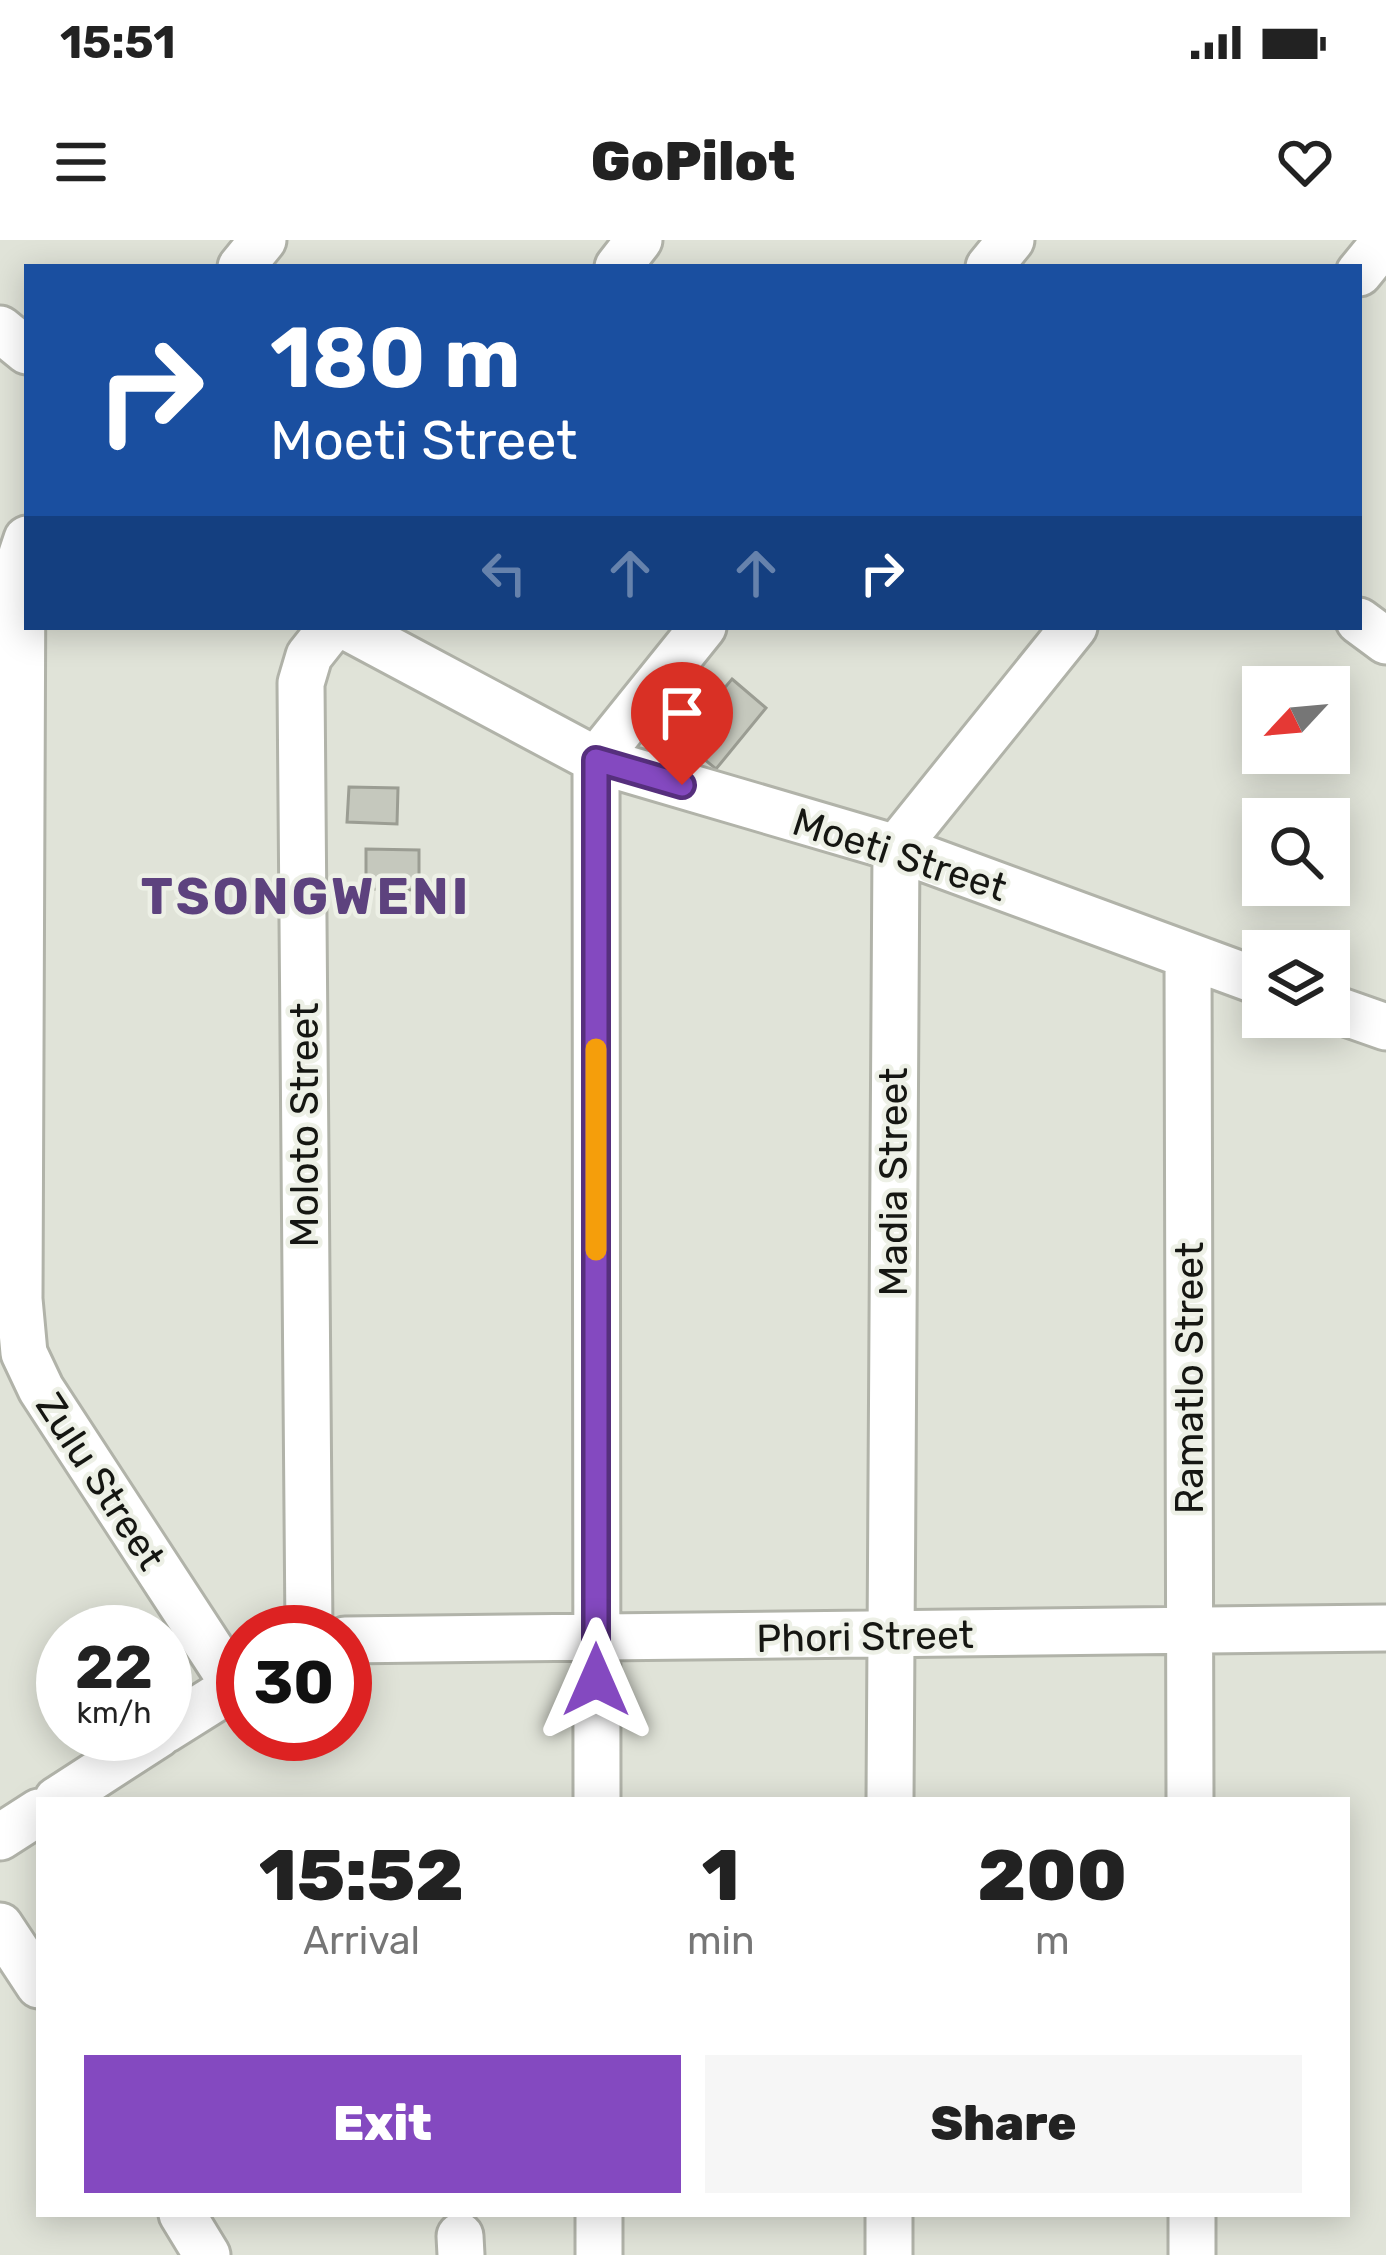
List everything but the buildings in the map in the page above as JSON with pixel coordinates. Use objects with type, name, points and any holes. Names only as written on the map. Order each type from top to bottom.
[{"type":"street","points":[[243,264],[263,240]]},
{"type":"street","points":[[620,264],[639,240]]},
{"type":"street","points":[[991,264],[1010,240]]},
{"type":"street","points":[[1362,269],[1385,240]]},
{"type":"street","points":[[0,329],[24,349]]},
{"type":"street","name":"Zulu Street","points":[[24,548],[19,1299],[24,1353],[62,1423],[216,1649]]},
{"type":"street","name":"Moloto Street","points":[[310,1605],[301,683],[309,656],[330,630]]},
{"type":"street","name":"Moeti Street","points":[[353,630],[596,760],[896,848],[1242,975]]},
{"type":"street","points":[[597,1797],[596,760],[701,630]]},
{"type":"street","points":[[896,848],[1072,630]]},
{"type":"street","name":"Madia Street","points":[[890,1797],[896,848]]},
{"type":"street","name":"Ramatlo Street","points":[[1188,956],[1190,1797]]},
{"type":"street","points":[[1350,1014],[1386,1027]]},
{"type":"street","name":"Phori Street","points":[[372,1640],[1386,1628]]},
{"type":"street","points":[[62,1797],[117,1761]]},
{"type":"street","points":[[0,1837],[36,1814]]},
{"type":"street","points":[[0,1926],[36,1980]]},
{"type":"street","points":[[184,2217],[207,2255]]},
{"type":"street","points":[[599,2217],[599,2255]]},
{"type":"street","points":[[889,2217],[889,2255]]},
{"type":"street","points":[[1192,2217],[1192,2255]]},
{"type":"slow traffic","points":[[596,1049],[596,1250]]},
{"type":"district","name":"TSONGWENI","points":[[306,896]]},
{"type":"route","points":[[596,1680],[596,760],[682,785]]}]
